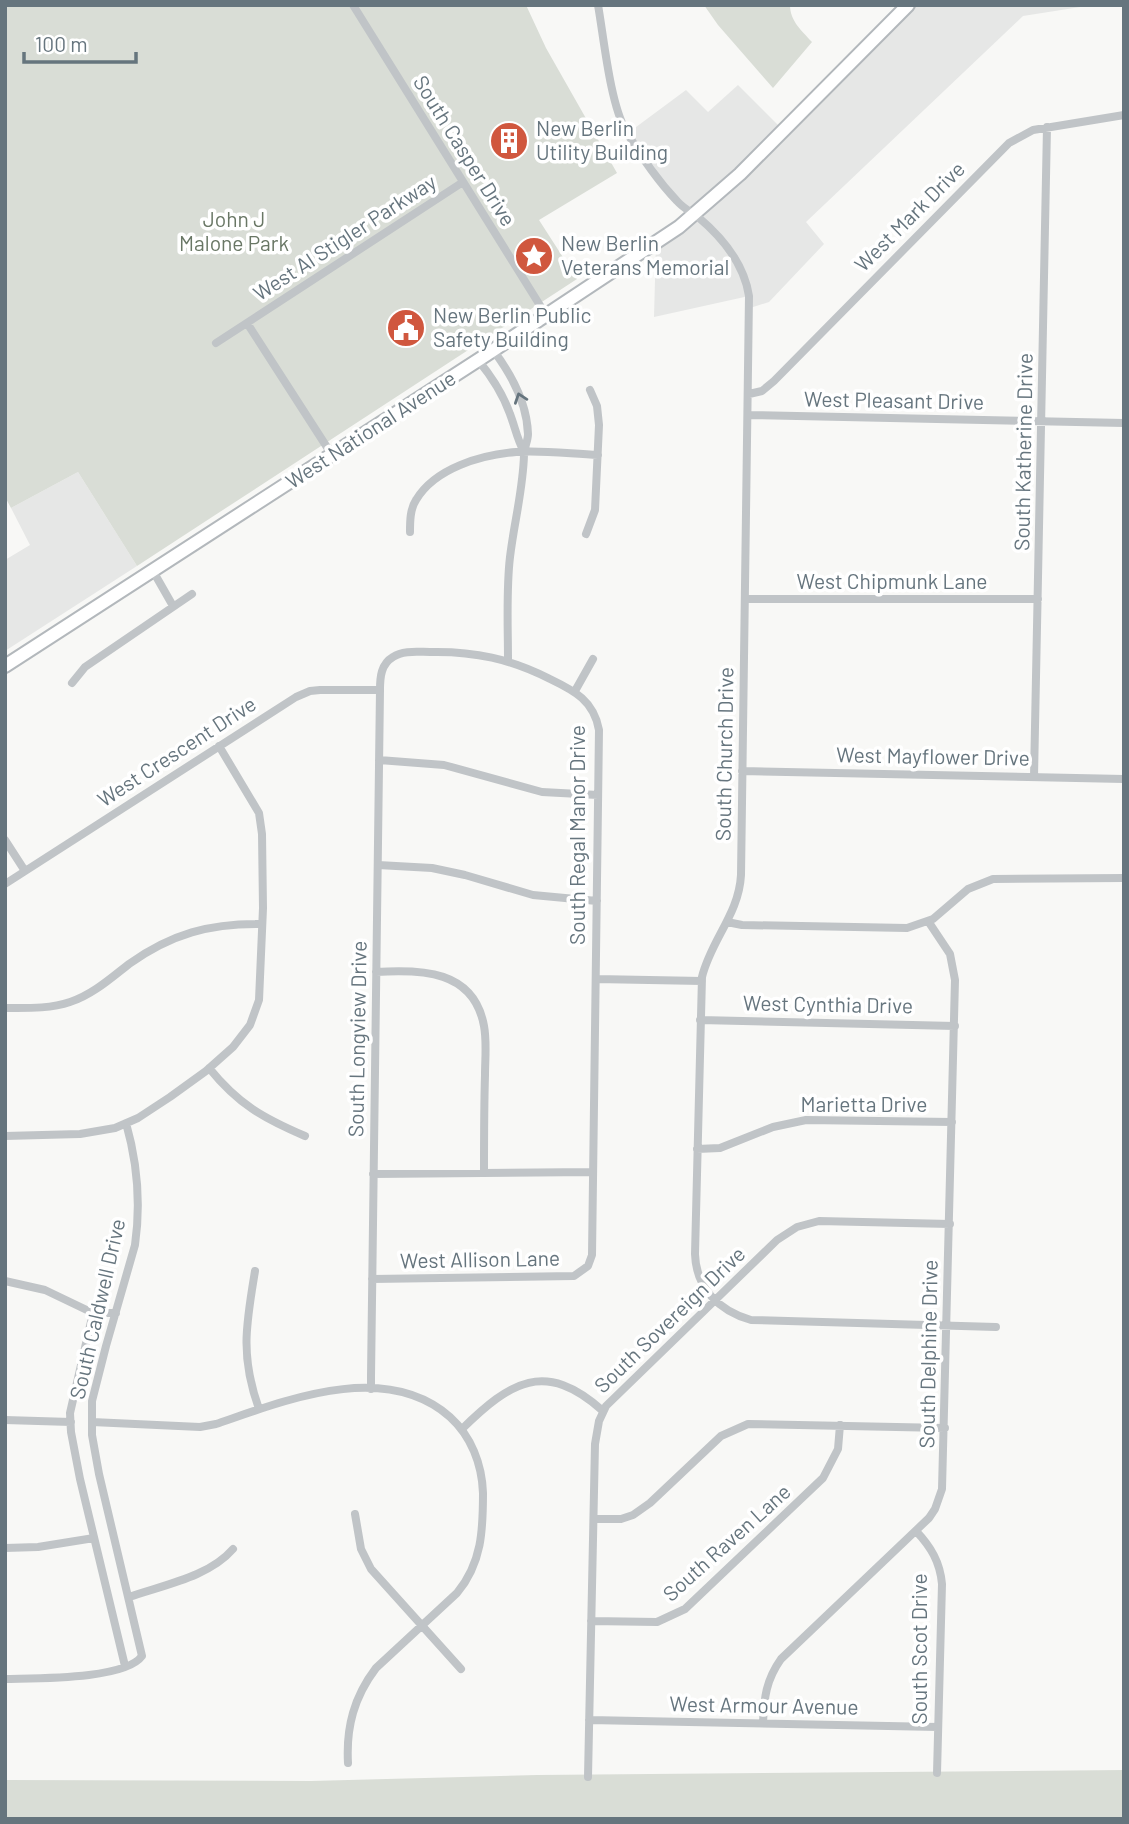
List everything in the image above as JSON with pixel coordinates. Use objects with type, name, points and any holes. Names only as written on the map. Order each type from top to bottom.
[{"type":"main road","name":"West National Avenue","points":[[5,666],[656,244],[695,215],[740,174],[908,5]]},
{"type":"street","name":"South Casper Drive","points":[[353,5],[547,315]]},
{"type":"street","name":"South Church Drive","points":[[598,5],[618,109],[624,127],[669,192],[683,208],[716,233],[745,274],[750,308],[740,887],[735,907],[711,947],[702,981],[700,1020],[695,1259],[701,1281],[714,1300]]},
{"type":"street","name":"West Mark Drive","points":[[748,394],[762,391],[774,381],[1009,143],[1025,132],[1124,116]]},
{"type":"street","name":"South Katherine Drive","points":[[1034,777],[1047,127]]},
{"type":"street","name":"West Al Stigler Parkway","points":[[216,343],[463,182]]},
{"type":"street","name":"West Al Stigler Parkway","points":[[247,323],[332,455]]},
{"type":"street","points":[[494,350],[514,380],[526,415],[528,437],[508,582],[508,660]]},
{"type":"street","points":[[478,360],[504,398],[516,437],[524,452]]},
{"type":"street","points":[[586,534],[595,510],[599,415],[590,390]]},
{"type":"street","name":"West Pleasant Drive","points":[[748,415],[1124,423]]},
{"type":"street","points":[[410,532],[416,500],[439,477],[477,459],[524,452],[597,455]]},
{"type":"street","points":[[153,571],[173,606]]},
{"type":"street","points":[[72,683],[85,667],[192,594]]},
{"type":"street","name":"West Chipmunk Lane","points":[[745,599],[1038,599]]},
{"type":"street","name":"South Regal Manor Drive","points":[[380,690],[381,672],[391,658],[401,653],[459,652],[508,660],[575,691],[592,707],[597,720],[592,1255],[585,1269]]},
{"type":"street","points":[[575,691],[593,659]]},
{"type":"street","name":"West Crescent Drive","points":[[5,884],[275,709],[310,691],[380,690]]},
{"type":"street","name":"South Longview Drive","points":[[371,1389],[380,690]]},
{"type":"street","points":[[5,1136],[80,1134],[126,1124],[209,1068],[233,1047],[250,1025],[259,1000],[262,834],[259,813],[219,746]]},
{"type":"street","points":[[379,760],[443,765],[542,792],[598,795]]},
{"type":"street","name":"West Mayflower Drive","points":[[743,771],[1124,779]]},
{"type":"street","points":[[5,840],[25,871]]},
{"type":"street","points":[[378,865],[432,868],[466,874],[533,895],[597,901]]},
{"type":"street","points":[[727,922],[742,925],[897,929],[928,921],[968,890],[993,879],[1124,878]]},
{"type":"street","name":"South Delphine Drive","points":[[763,1723],[765,1689],[781,1659],[916,1531],[935,1509],[942,1489],[954,967],[945,945],[928,921]]},
{"type":"street","points":[[5,1009],[69,1003],[176,937],[202,929],[262,924]]},
{"type":"street","points":[[376,972],[429,972],[442,975],[460,985],[477,1006],[485,1037],[484,1173]]},
{"type":"street","points":[[596,979],[702,981]]},
{"type":"street","name":"West Cynthia Drive","points":[[700,1020],[954,1026]]},
{"type":"street","points":[[209,1068],[232,1095],[249,1109],[304,1136]]},
{"type":"street","name":"Marietta Drive","points":[[697,1149],[720,1148],[773,1127],[806,1120],[952,1122]]},
{"type":"street","name":"South Caldwell Drive","points":[[93,1313],[76,1384],[71,1422],[74,1450],[94,1538],[130,1665],[140,1660],[142,1652],[99,1474],[92,1422],[96,1380],[135,1245],[140,1198],[134,1153],[126,1124]]},
{"type":"street","points":[[373,1174],[593,1172]]},
{"type":"street","name":"South Sovereign Drive","points":[[588,1777],[595,1444],[603,1411],[614,1397],[777,1240],[797,1227],[819,1221],[950,1224]]},
{"type":"street","name":"West Allison Lane","points":[[372,1279],[566,1277],[574,1276],[585,1269]]},
{"type":"street","points":[[255,1271],[245,1329],[245,1356],[259,1409]]},
{"type":"street","points":[[5,1281],[45,1290],[93,1313],[116,1313]]},
{"type":"street","points":[[714,1300],[732,1314],[751,1320],[996,1327]]},
{"type":"street","points":[[462,1429],[502,1393],[530,1382],[553,1382],[570,1386],[603,1411]]},
{"type":"street","points":[[92,1422],[200,1427],[309,1394],[331,1390],[371,1389],[402,1392],[421,1398],[442,1410],[462,1429],[475,1453],[482,1480],[481,1546],[476,1563],[467,1582],[376,1668],[359,1693],[349,1728],[348,1763]]},
{"type":"street","points":[[5,1420],[71,1422]]},
{"type":"street","points":[[594,1519],[621,1519],[642,1509],[715,1441],[735,1428],[759,1424],[945,1428]]},
{"type":"street","name":"South Raven Lane","points":[[591,1621],[657,1622],[685,1609],[823,1478],[838,1449],[840,1425]]},
{"type":"street","points":[[355,1514],[366,1561],[461,1669]]},
{"type":"street","name":"South Scot Drive","points":[[916,1531],[931,1550],[940,1573],[937,1773]]},
{"type":"street","points":[[5,1548],[38,1547],[94,1538]]},
{"type":"street","points":[[129,1597],[168,1585],[210,1567],[233,1549]]},
{"type":"street","points":[[5,1679],[66,1677],[130,1665]]},
{"type":"street","name":"West Armour Avenue","points":[[589,1720],[938,1727]]},
{"type":"shaded area","points":[[908,5],[1093,5],[1023,16],[806,222],[824,244],[769,302],[750,308],[749,296],[654,317],[656,244],[694,215],[683,208],[628,133],[686,90],[708,112],[738,85],[783,130]]},
{"type":"shaded area","points":[[78,472],[137,566],[5,651],[5,560],[30,545],[11,508]]},
{"type":"green space","name":"John J Malone Park","points":[[5,5],[526,5],[546,48],[617,173],[539,220],[577,279],[137,566],[78,472],[11,508],[5,497]]},
{"type":"green space","points":[[704,5],[790,5],[794,21],[812,42],[773,88]]},
{"type":"green space","points":[[1124,1770],[1124,1819],[5,1819],[5,1780],[311,1781],[537,1775]]},
{"type":"place","name":"New Berlin Utility Building","points":[[509,141]]},
{"type":"place","name":"New Berlin Veterans Memorial","points":[[534,256]]},
{"type":"place","name":"New Berlin Public Safety Building","points":[[406,328]]}]
